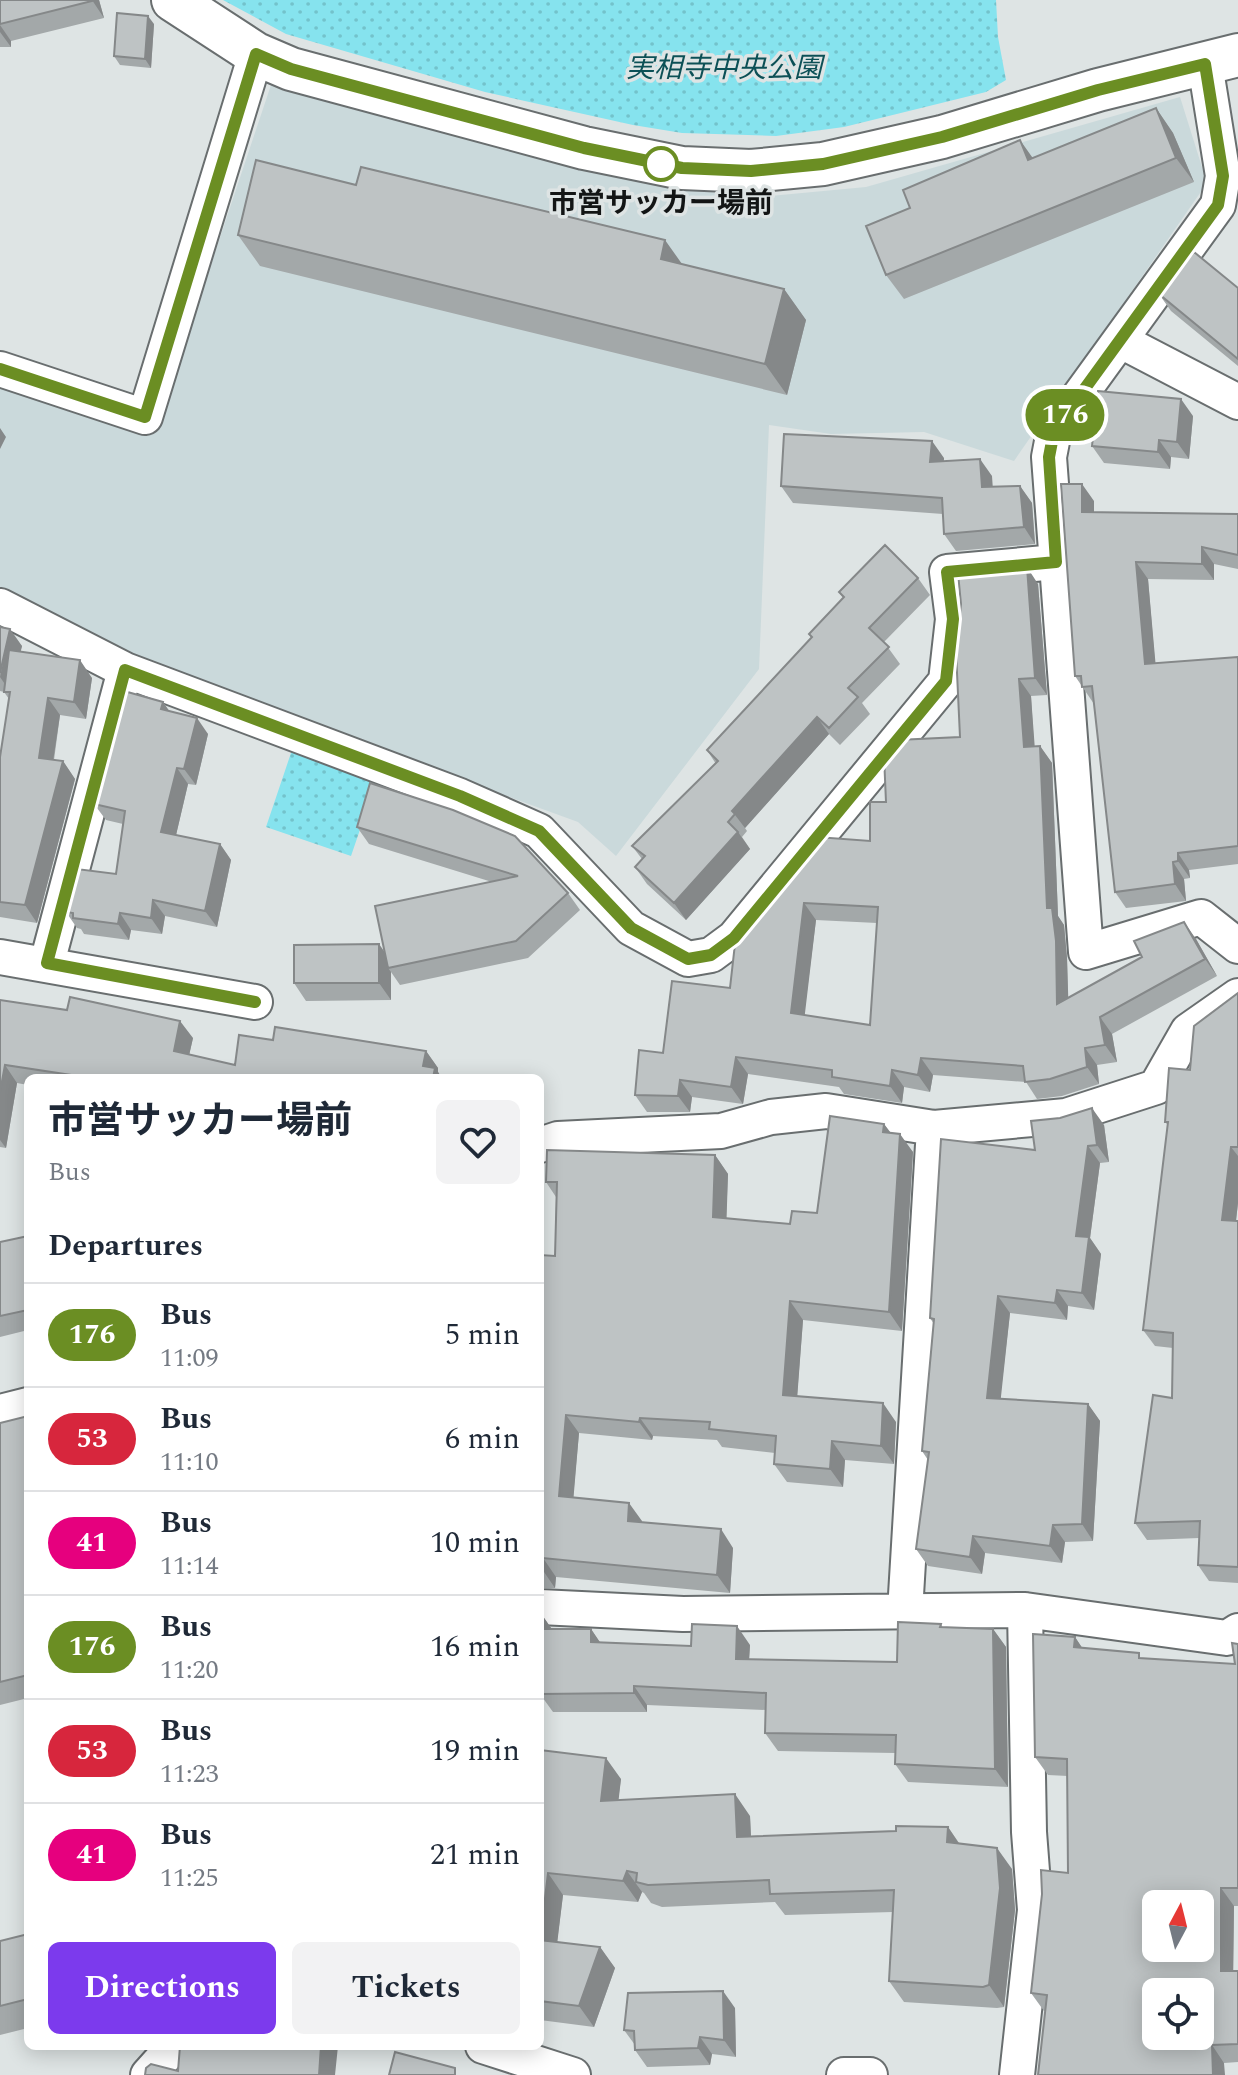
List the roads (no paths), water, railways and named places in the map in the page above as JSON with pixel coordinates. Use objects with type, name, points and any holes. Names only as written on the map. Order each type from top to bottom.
[{"type":"street","points":[[173,0],[256,54],[291,69],[584,148],[682,168],[751,171],[823,164],[942,137],[1098,90],[1222,59],[1223,176],[1218,205],[1054,431],[1049,457],[1086,952],[1201,917],[1238,946]]},
{"type":"street","points":[[0,369],[145,417],[256,54]]},
{"type":"street","points":[[1121,341],[1238,402]]},
{"type":"street","points":[[0,606],[125,670],[460,796],[539,831],[631,928],[688,959],[711,955],[734,938],[946,681],[953,619],[947,572],[1056,562]]},
{"type":"street","points":[[47,963],[125,670]]},
{"type":"street","points":[[0,957],[255,1002]]},
{"type":"street","points":[[544,1144],[558,1139],[721,1131],[771,1117],[826,1111],[934,1128],[1066,1116],[1156,1087],[1188,1031],[1238,996]]},
{"type":"street","points":[[905,1612],[934,1128]]},
{"type":"street","points":[[0,1412],[24,1406]]},
{"type":"street","points":[[544,1607],[683,1614],[1025,1610],[1227,1638],[1238,1631]]},
{"type":"street","points":[[1017,2075],[1035,1910],[1029,1832],[1025,1610]]},
{"type":"street","points":[[148,2075],[170,2050]]},
{"type":"street","points":[[495,2050],[573,2075]]},
{"type":"street","points":[[844,2075],[870,2075]]},
{"type":"place","name":"市営サッカー場前","points":[[661,164]]},
{"type":"park label","name":"実相寺中央公園","points":[[724,67]]}]
